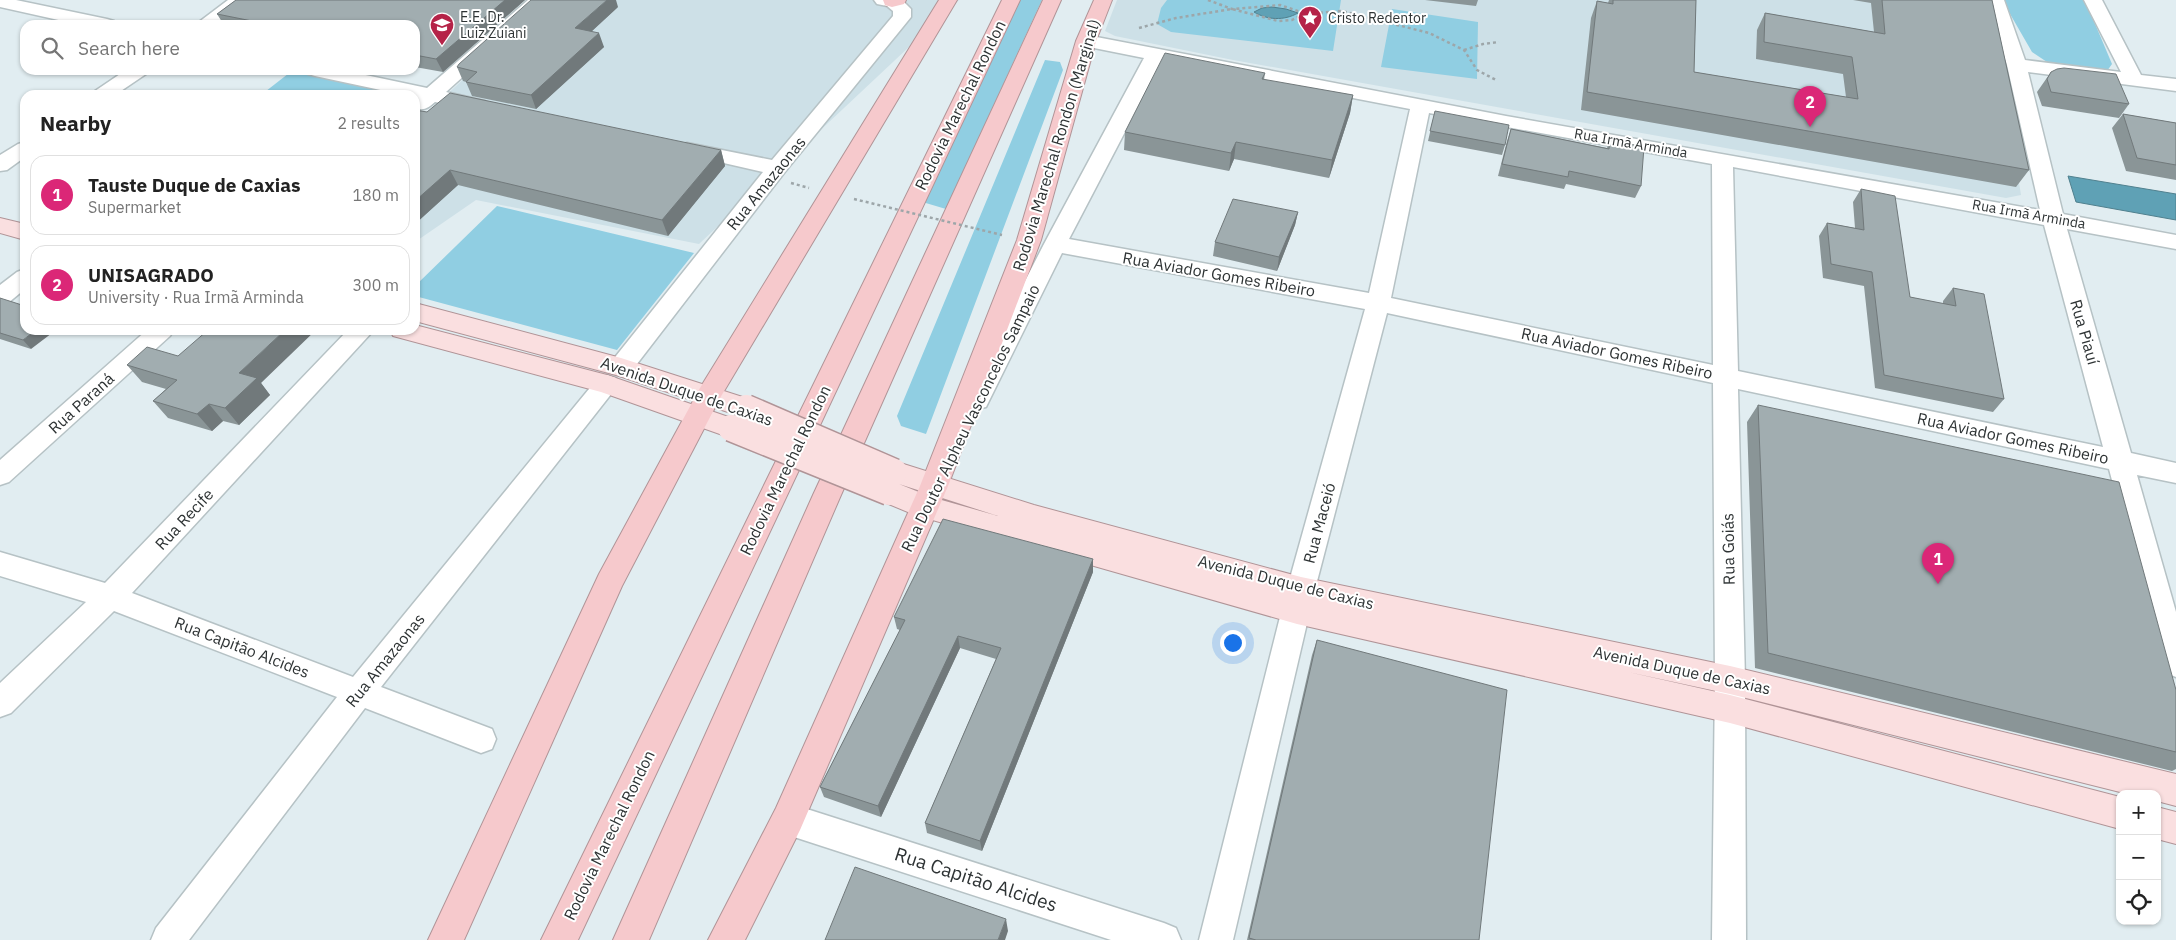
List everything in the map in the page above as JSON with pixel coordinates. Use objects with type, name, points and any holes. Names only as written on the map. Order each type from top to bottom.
[{"type":"highway","points":[[446,940],[609,584],[704,405],[948,0]]},
{"type":"highway","name":"Rodovia Marechal Rondon","points":[[559,940],[1011,0]]},
{"type":"highway","points":[[631,940],[826,496],[1052,0]]},
{"type":"highway","name":"Rodovia Marechal Rondon (Marginal)","points":[[929,496],[1029,240],[1086,42],[1103,0]]},
{"type":"highway","name":"Rua Doutor Alpheu Vasconcelos Sampaio","points":[[726,940],[788,819],[929,496]]},
{"type":"main road","points":[[0,207],[20,212]]},
{"type":"main road","points":[[0,225],[20,231]]},
{"type":"main road","name":"Avenida Duque de Caxias","points":[[420,314],[704,405],[929,496],[1299,600],[2176,790]]},
{"type":"main road","name":"Avenida Duque de Caxias","points":[[420,334],[614,375]]},
{"type":"main road","name":"Avenida Duque de Caxias","points":[[1730,694],[2116,812]]},
{"type":"main road","points":[[2161,824],[2176,828]]},
{"type":"street","points":[[211,20],[240,0]]},
{"type":"street","points":[[420,105],[539,0]]},
{"type":"street","name":"Rua Amazaonas","points":[[168,940],[360,692],[777,168],[902,17],[902,9],[891,0]]},
{"type":"street","name":"Rua Piauí","points":[[1995,0],[2018,65],[2053,219],[2122,462],[2176,664]]},
{"type":"street","points":[[2093,0],[2135,81]]},
{"type":"street","points":[[0,2],[84,20]]},
{"type":"street","name":"Rua Irmã Arminda","points":[[1086,42],[1421,106],[1722,158],[2176,242]]},
{"type":"street","name":"Rua Doutor Alpheu Vasconcelos Sampaio","points":[[929,496],[1055,244],[1156,54]]},
{"type":"street","points":[[2018,65],[2176,85]]},
{"type":"street","points":[[109,90],[132,75]]},
{"type":"street","points":[[338,75],[409,90]]},
{"type":"street","points":[[420,92],[499,109]]},
{"type":"street","name":"Rua Maceió","points":[[1216,940],[1299,600],[1378,303],[1421,106]]},
{"type":"street","points":[[672,146],[777,168]]},
{"type":"street","points":[[0,165],[20,151]]},
{"type":"street","name":"Rua Goiás","points":[[1722,158],[1730,694],[1729,940]]},
{"type":"street","name":"Rua Aviador Gomes Ribeiro","points":[[1055,244],[1378,303],[2176,473]]},
{"type":"street","points":[[0,297],[20,281]]},
{"type":"street","name":"Rua Paraná","points":[[0,475],[156,335]]},
{"type":"street","name":"Rua Recife","points":[[0,703],[110,597],[357,335]]},
{"type":"street","name":"Rua Capitão Alcides","points":[[0,564],[110,597],[481,739]]},
{"type":"street","name":"Rua Capitão Alcides","points":[[788,819],[1164,940]]},
{"type":"path","points":[[1208,0],[1232,9],[1278,21],[1292,20],[1304,14],[1342,11],[1429,33],[1464,50],[1477,70],[1496,80]]},
{"type":"path","points":[[1139,28],[1176,18],[1232,9],[1280,5],[1304,14]]},
{"type":"path","points":[[1464,50],[1483,44],[1499,42]]},
{"type":"path","points":[[854,200],[1002,235]]},
{"type":"shaded area","points":[[549,0],[959,0],[699,244],[476,200],[420,239],[420,119]]},
{"type":"shaded area","points":[[1018,0],[1042,0],[946,209],[919,201]]},
{"type":"shaded area","points":[[1117,0],[1990,0],[2021,195],[2006,198],[1233,60],[1115,36],[1105,31]]},
{"type":"shaded area","points":[[1167,0],[1341,0],[1333,51],[1171,32],[1157,24],[1161,8]]},
{"type":"shaded area","points":[[2002,0],[2085,0],[2112,64],[2107,71],[2047,62],[2032,52]]},
{"type":"shaded area","points":[[1272,7],[1298,13],[1293,16],[1276,18],[1264,17],[1254,12],[1262,8]]},
{"type":"shaded area","points":[[1392,9],[1478,22],[1477,79],[1381,67]]},
{"type":"shaded area","points":[[1045,60],[1060,62],[1063,70],[926,434],[901,426],[897,416]]},
{"type":"shaded area","points":[[287,75],[327,75],[395,90],[267,90]]},
{"type":"shaded area","points":[[2068,176],[2176,194],[2176,220],[2076,202]]},
{"type":"shaded area","points":[[497,206],[694,253],[617,350],[420,297],[420,281]]},
{"type":"building","name":"E.E. Dr. Luiz Zuiani","points":[[236,0],[505,0],[436,59],[420,56],[420,20],[247,20],[217,14]]},
{"type":"building","points":[[531,0],[607,0],[575,28],[599,33],[531,95],[466,82],[477,72],[457,67],[459,64]]},
{"type":"building","points":[[1613,0],[1696,0],[1694,72],[1858,99],[1852,57],[1764,42],[1765,13],[1885,34],[1882,0],[1992,0],[2029,170],[1587,92],[1597,1],[1613,4]]},
{"type":"building","points":[[1165,53],[1265,73],[1262,79],[1353,95],[1332,160],[1236,142],[1231,153],[1125,132]]},
{"type":"building","points":[[2064,68],[2116,74],[2129,104],[2051,92],[2047,79],[2051,72]]},
{"type":"building","points":[[450,93],[721,150],[662,220],[450,170],[420,197],[420,111],[427,112]]},
{"type":"building","points":[[1435,111],[1509,125],[1505,145],[1430,131]]},
{"type":"building","points":[[2123,114],[2176,123],[2176,165],[2137,158]]},
{"type":"building","points":[[1511,129],[1609,149],[1610,140],[1644,147],[1641,186],[1569,171],[1568,177],[1502,164]]},
{"type":"building","points":[[1861,189],[1895,196],[1910,297],[1956,306],[1953,288],[1984,294],[2004,399],[1884,375],[1872,272],[1831,264],[1827,223],[1864,230]]},
{"type":"building","points":[[1233,199],[1298,212],[1279,257],[1215,242]]},
{"type":"building","points":[[0,298],[20,304],[20,335],[30,335],[23,340],[0,333]]},
{"type":"building","points":[[202,335],[280,335],[239,373],[257,378],[225,408],[209,404],[197,414],[153,401],[177,380],[127,365],[147,347],[178,356]]},
{"type":"building","points":[[1758,405],[2119,482],[2176,690],[2176,752],[1768,653]]},
{"type":"building","points":[[943,519],[1093,559],[980,841],[925,823],[1001,648],[958,636],[878,806],[820,787],[905,620],[894,617]]},
{"type":"building","points":[[1317,640],[1507,690],[1479,940],[1256,940],[1249,938]]},
{"type":"building","points":[[855,867],[1006,919],[998,940],[825,940]]},
{"type":"place","name":"Cristo Redentor","points":[[1310,39]]},
{"type":"place","name":"E.E. Dr. Luiz Zuiani","points":[[442,46]]},
{"type":"place","name":"UNISAGRADO","points":[[1810,127]]},
{"type":"place","name":"Tauste Duque de Caxias","points":[[1938,584]]}]
